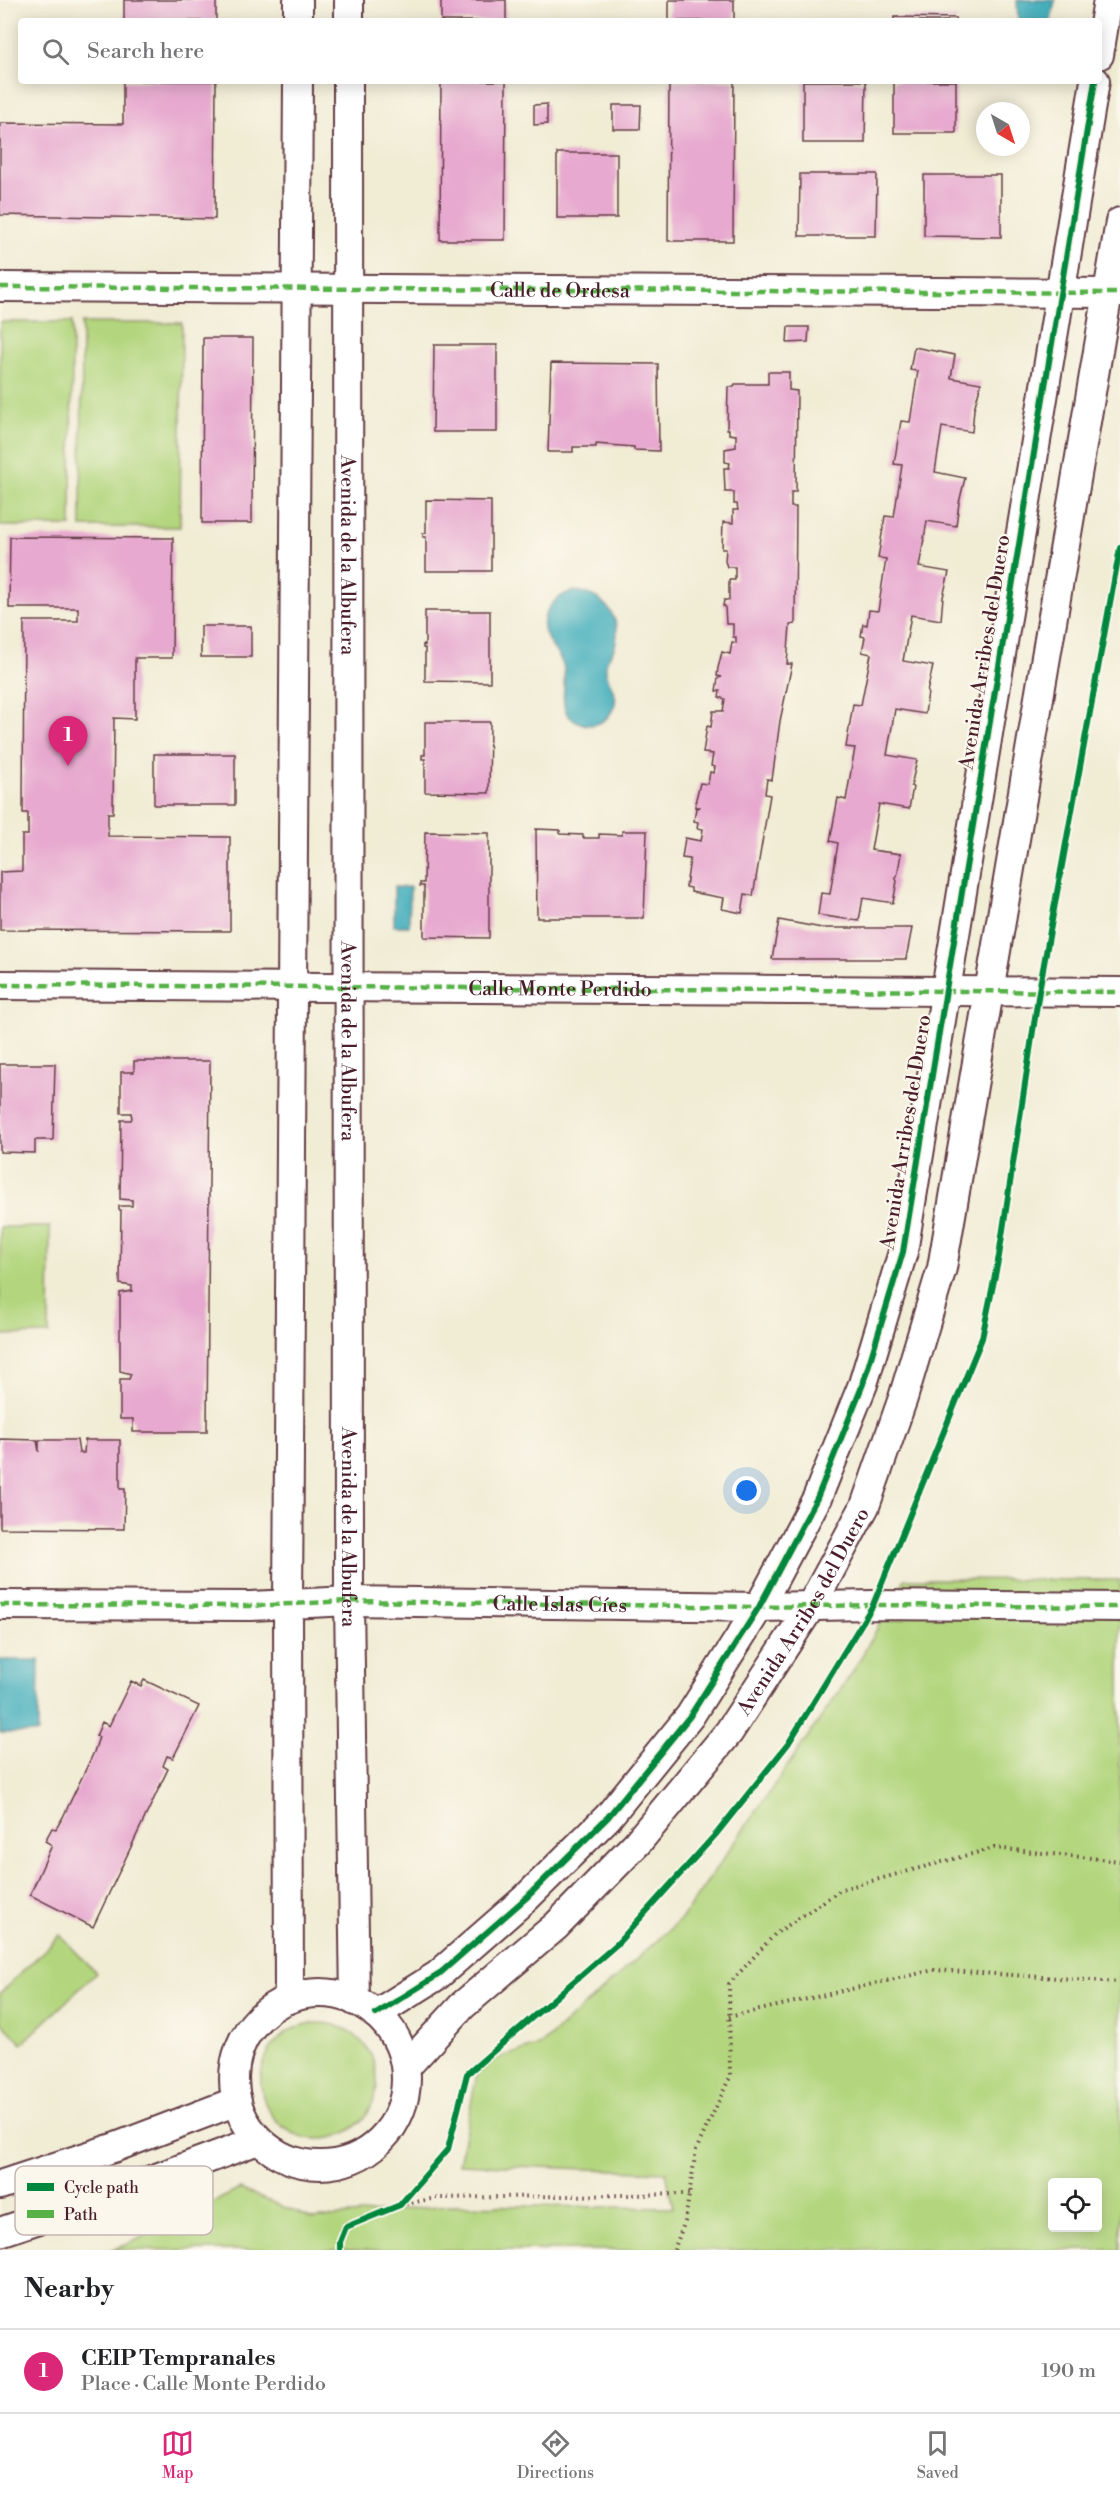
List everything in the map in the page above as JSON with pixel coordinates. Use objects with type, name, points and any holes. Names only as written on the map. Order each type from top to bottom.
[{"type":"street","points":[[298,0],[298,18]]},
{"type":"street","points":[[349,0],[349,18]]},
{"type":"street","points":[[1102,37],[1108,0]]},
{"type":"street","points":[[289,1999],[288,1604],[298,84]]},
{"type":"street","name":"Avenida de la Albufera","points":[[348,84],[349,1601],[365,2007]]},
{"type":"street","name":"Avenida Arribes del Duero","points":[[365,2007],[438,1975],[526,1898],[608,1817],[690,1716],[759,1607],[817,1498],[863,1384],[903,1252],[1095,84]]},
{"type":"street","name":"Avenida Arribes del Duero","points":[[406,2067],[463,2005],[556,1926],[637,1843],[729,1732],[811,1606],[865,1506],[903,1398],[939,1279],[1114,293],[1120,222]]},
{"type":"street","name":"Calle de Ordesa","points":[[0,287],[1114,293]]},
{"type":"street","name":"Calle Monte Perdido","points":[[0,985],[1120,992]]},
{"type":"street","name":"Calle Islas Cíes","points":[[0,1605],[252,1606],[349,1601],[759,1607],[1120,1607]]},
{"type":"street","points":[[311,1994],[334,1995],[365,2007],[390,2028],[400,2047],[406,2067],[405,2094],[396,2119],[380,2141],[358,2157],[332,2165],[305,2164],[280,2156],[258,2140],[245,2122],[237,2101],[234,2076],[239,2052],[250,2030],[267,2012],[289,1999],[311,1994]]},
{"type":"street","points":[[58,2166],[116,2147],[237,2101]]},
{"type":"street","points":[[187,2166],[258,2140]]},
{"type":"street","points":[[0,2185],[15,2180]]},
{"type":"street","points":[[0,2232],[15,2227]]},
{"type":"path","points":[[674,2250],[686,2221],[696,2150],[730,2077],[729,1984],[775,1934],[842,1889],[994,1848],[1120,1861]]},
{"type":"path","points":[[729,2017],[933,1970],[1120,1982]]},
{"type":"path","points":[[389,2210],[400,2205],[436,2198],[690,2194]]},
{"type":"path","points":[[400,2205],[407,2197]]},
{"type":"green space","points":[[0,322],[72,322],[71,526],[0,526]]},
{"type":"green space","points":[[82,323],[182,323],[180,527],[81,527]]},
{"type":"green space","points":[[0,1227],[50,1227],[49,1334],[0,1335]]},
{"type":"green space","points":[[905,1579],[1120,1580],[1120,2250],[109,2250],[146,2235],[213,2235],[213,2202],[240,2189],[313,2219],[448,2205],[673,2208],[666,2172],[459,2164],[479,2064],[541,2045],[682,1918],[852,1673]]},
{"type":"green space","points":[[60,1935],[96,1973],[22,2044],[0,2021],[0,1993]]},
{"type":"green space","points":[[319,2023],[341,2027],[360,2040],[373,2059],[377,2081],[373,2103],[360,2122],[341,2135],[319,2139],[297,2135],[278,2122],[265,2103],[261,2081],[265,2059],[278,2040],[297,2027]]},
{"type":"water","points":[[1017,0],[1055,0],[1052,18],[1018,18]]},
{"type":"water","points":[[575,591],[585,593],[602,602],[613,617],[616,626],[615,646],[606,666],[615,703],[612,712],[606,718],[592,725],[570,718],[566,712],[563,697],[563,665],[544,630],[545,615],[549,608],[560,597]]},
{"type":"water","points":[[394,887],[410,887],[409,926],[394,926]]},
{"type":"water","points":[[0,1660],[39,1660],[38,1733],[0,1733]]},
{"type":"building","points":[[124,0],[216,0],[216,18],[124,18]]},
{"type":"building","points":[[441,0],[506,0],[506,18],[441,18]]},
{"type":"building","points":[[669,0],[734,0],[734,18],[669,18]]},
{"type":"building","points":[[894,17],[956,18],[894,18]]},
{"type":"building","points":[[123,84],[216,84],[215,219],[0,215],[0,123],[123,124]]},
{"type":"building","points":[[441,84],[506,84],[505,240],[440,240]]},
{"type":"building","points":[[669,84],[734,84],[733,241],[668,241]]},
{"type":"building","points":[[803,84],[866,84],[865,143],[803,143]]},
{"type":"building","points":[[894,84],[956,84],[956,133],[894,133]]},
{"type":"building","points":[[547,104],[547,124],[534,125],[534,105]]},
{"type":"building","points":[[613,105],[641,105],[640,129],[613,129]]},
{"type":"building","points":[[557,153],[617,153],[617,218],[557,218]]},
{"type":"building","points":[[800,174],[877,174],[876,236],[799,236]]},
{"type":"building","points":[[924,175],[1001,175],[1001,237],[924,236]]},
{"type":"building","points":[[788,327],[809,327],[808,342],[787,343]]},
{"type":"building","points":[[203,338],[253,338],[252,523],[202,523]]},
{"type":"building","points":[[434,345],[497,345],[497,432],[433,432]]},
{"type":"building","points":[[914,347],[955,355],[951,378],[981,383],[974,409],[972,432],[942,427],[935,472],[965,478],[956,526],[927,521],[919,567],[949,572],[943,597],[941,620],[911,615],[903,661],[933,666],[925,714],[895,709],[887,755],[917,760],[909,809],[879,804],[871,850],[901,854],[897,877],[895,877],[897,881],[893,903],[863,898],[859,921],[818,915],[821,893],[830,894],[838,843],[830,841],[838,798],[846,800],[855,748],[846,747],[853,704],[861,705],[871,654],[862,652],[865,637],[861,636],[863,624],[867,625],[869,610],[878,611],[886,559],[878,558],[885,516],[894,517],[902,465],[894,464],[901,421],[910,422],[918,371],[910,370]]},
{"type":"building","points":[[551,363],[658,364],[659,451],[596,444],[596,447],[573,447],[573,452],[548,452]]},
{"type":"building","points":[[768,372],[789,372],[789,390],[797,391],[796,492],[791,492],[791,507],[796,507],[795,624],[790,625],[787,664],[792,664],[780,721],[772,780],[767,779],[765,794],[770,795],[753,896],[745,894],[742,913],[722,909],[724,898],[691,892],[691,888],[686,887],[690,859],[682,858],[685,838],[701,841],[703,829],[697,828],[698,822],[694,821],[696,808],[700,807],[695,807],[696,799],[700,783],[708,784],[710,772],[714,773],[715,767],[711,766],[713,754],[703,753],[707,726],[711,727],[713,711],[723,711],[725,699],[719,697],[720,691],[716,691],[718,678],[722,677],[717,676],[722,652],[730,654],[732,642],[736,643],[736,637],[733,637],[733,624],[726,624],[725,606],[723,606],[724,600],[729,600],[729,580],[735,580],[735,567],[727,567],[725,561],[726,549],[722,549],[723,522],[733,523],[733,510],[738,510],[737,504],[734,504],[734,492],[725,492],[724,468],[729,468],[730,463],[725,462],[725,449],[736,447],[736,435],[729,434],[729,429],[727,429],[728,387],[734,387],[735,384],[768,384]]},
{"type":"building","points":[[426,500],[491,501],[491,571],[426,571],[426,537],[423,537],[423,533],[426,533]]},
{"type":"building","points":[[10,537],[173,538],[172,658],[135,658],[135,719],[114,718],[113,813],[108,813],[108,836],[230,837],[230,931],[0,930],[0,872],[22,871],[22,835],[28,835],[28,813],[23,813],[24,621],[78,621],[78,608],[9,608]]},
{"type":"building","points":[[425,611],[490,611],[490,682],[425,681],[423,644],[425,645]]},
{"type":"building","points":[[201,626],[251,626],[251,657],[201,657]]},
{"type":"building","points":[[425,722],[490,722],[489,793],[425,792],[425,759],[422,759],[422,755],[425,755]]},
{"type":"building","points":[[154,754],[235,754],[235,805],[154,805]]},
{"type":"building","points":[[536,829],[560,830],[560,834],[583,835],[583,838],[599,838],[599,834],[622,835],[622,831],[647,831],[644,918],[537,918]]},
{"type":"building","points":[[425,832],[489,833],[489,938],[424,937],[424,886],[420,886],[420,883],[424,883]]},
{"type":"building","points":[[779,920],[822,928],[912,928],[906,959],[772,959]]},
{"type":"building","points":[[134,1061],[210,1061],[207,1432],[133,1432],[133,1419],[120,1419],[120,1379],[129,1379],[131,1374],[120,1371],[120,1293],[132,1291],[132,1286],[120,1284],[121,1210],[119,1206],[132,1206],[132,1200],[120,1199],[121,1120],[132,1118],[131,1113],[121,1113],[121,1072],[134,1072]]},
{"type":"building","points":[[0,1064],[55,1064],[53,1140],[35,1140],[35,1153],[0,1152]]},
{"type":"building","points":[[0,1439],[37,1440],[39,1452],[39,1440],[77,1440],[79,1453],[84,1453],[85,1440],[120,1440],[120,1489],[125,1489],[124,1529],[0,1528]]},
{"type":"building","points":[[144,1680],[199,1706],[173,1758],[167,1756],[163,1766],[168,1769],[93,1927],[30,1895],[52,1845],[45,1841],[52,1828],[56,1829],[63,1817],[94,1752],[99,1737],[96,1736],[102,1722],[109,1726],[131,1681],[141,1686]]},
{"type":"marked path","points":[[0,287],[1120,293]]},
{"type":"marked path","points":[[0,985],[1120,992]]},
{"type":"marked path","points":[[0,1605],[251,1606],[349,1601],[759,1607],[873,1605],[1120,1607]]},
{"type":"cycle path","points":[[376,2014],[438,1975],[526,1898],[608,1817],[690,1716],[759,1607],[817,1498],[863,1384],[903,1252],[1095,84]]},
{"type":"cycle path","points":[[340,2250],[340,2242],[346,2227],[400,2205],[448,2149],[467,2074],[617,1944],[717,1833],[788,1744],[873,1605],[982,1338],[999,1256],[1039,991],[1120,548]]},
{"type":"place","name":"CEIP Tempranales","points":[[68,766]]}]
